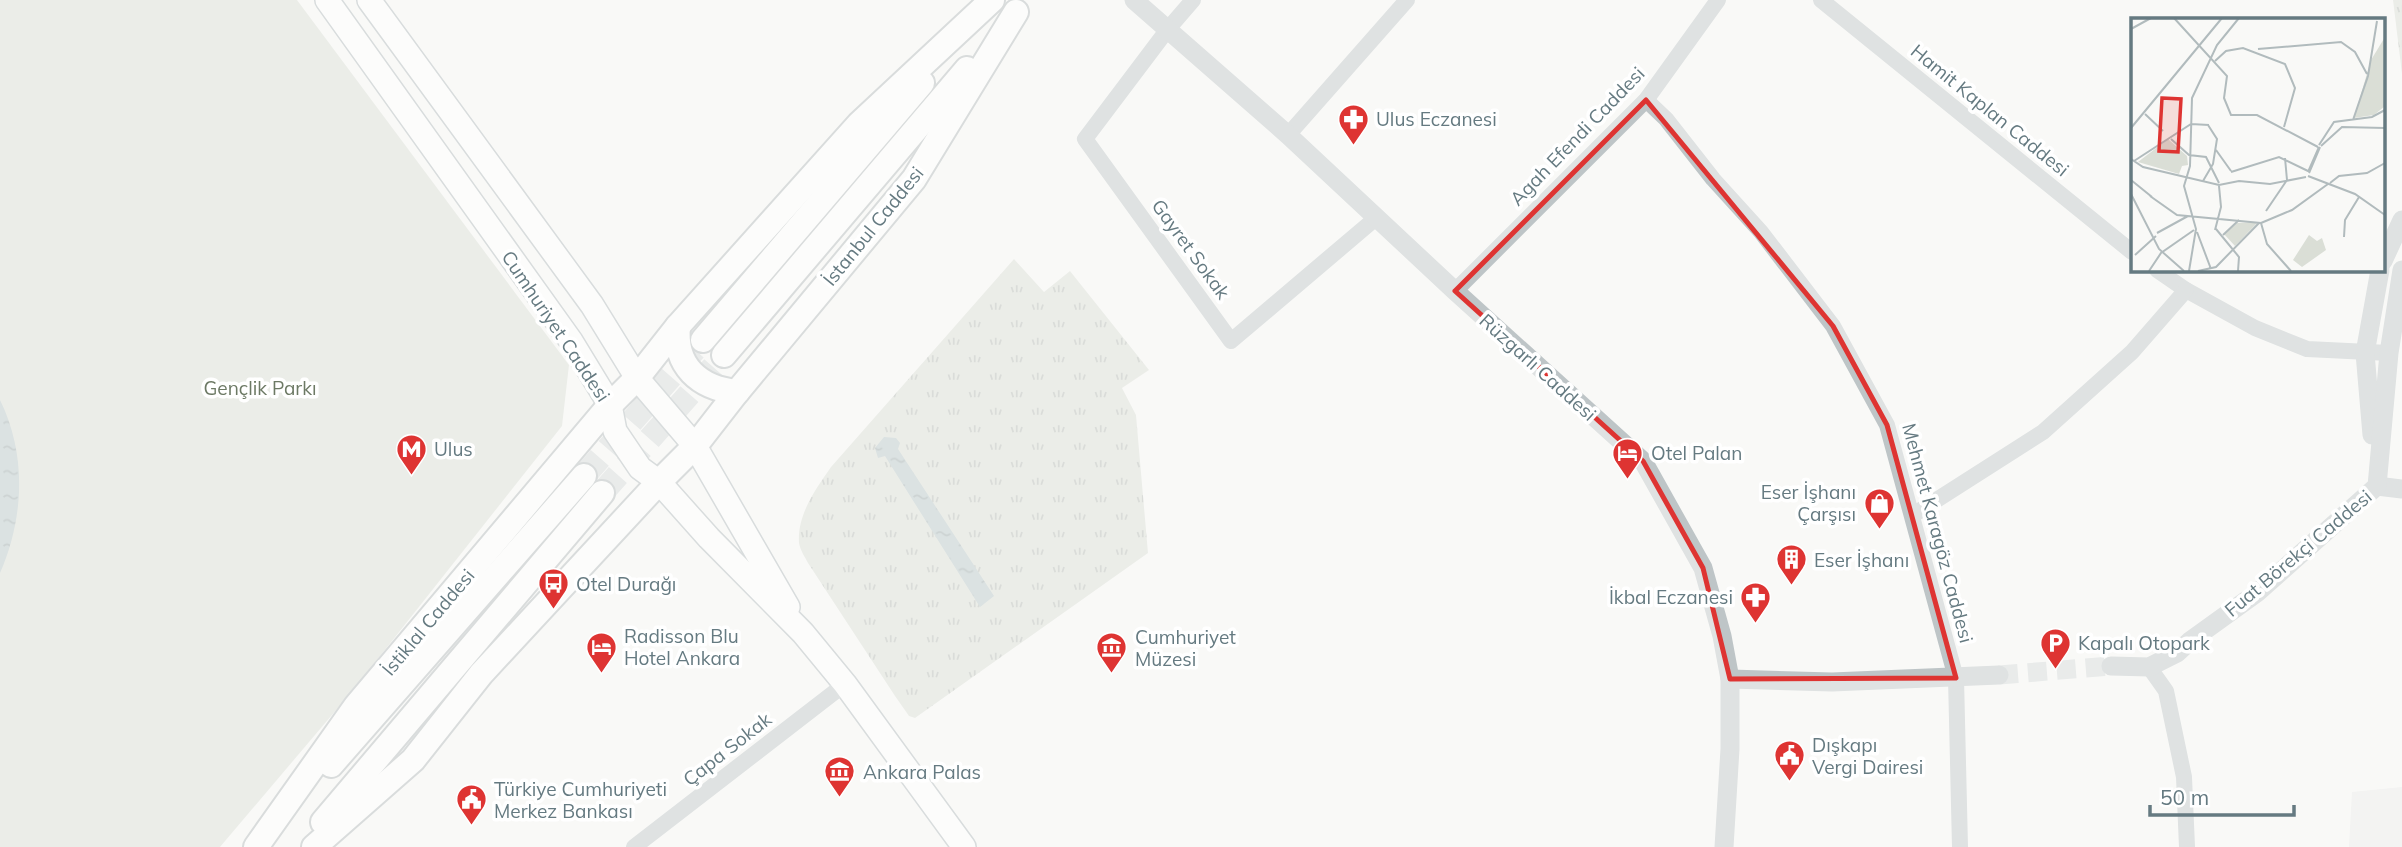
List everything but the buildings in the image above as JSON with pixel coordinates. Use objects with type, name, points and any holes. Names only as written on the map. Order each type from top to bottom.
[{"type":"main road","name":"Cumhuriyet Caddesi","points":[[327,0],[571,341],[610,405],[615,431],[640,468],[659,482],[709,538],[803,633],[845,684],[964,847]]},
{"type":"main road","name":"Cumhuriyet Caddesi","points":[[369,0],[592,305],[637,378],[695,446],[803,633]]},
{"type":"main road","points":[[637,378],[678,326],[859,124],[992,0]]},
{"type":"main road","points":[[704,340],[992,0]]},
{"type":"main road","name":"İstanbul Caddesi","points":[[724,355],[1022,6]]},
{"type":"main road","name":"İstanbul Caddesi","points":[[659,482],[695,446],[914,179],[1022,6]]},
{"type":"main road","points":[[678,326],[677,343],[680,355],[691,372],[707,385],[737,393]]},
{"type":"main road","name":"İstiklal Caddesi","points":[[258,847],[356,706],[610,405],[637,378]]},
{"type":"main road","points":[[314,847],[413,760],[481,674],[659,482]]},
{"type":"main road","name":"İstiklal Caddesi","points":[[258,847],[593,485],[302,847]]},
{"type":"street","name":"Rüzgarlı Caddesi","points":[[1134,0],[1288,135],[1643,461],[1703,568],[1722,636],[1730,679],[1730,749],[1724,847]]},
{"type":"street","points":[[1168,29],[1193,0]]},
{"type":"street","points":[[1288,135],[1407,0]]},
{"type":"street","name":"Agah Efendi Caddesi","points":[[1455,291],[1646,100],[1718,0]]},
{"type":"street","name":"Hamit Kaplan Caddesi","points":[[1821,0],[2131,250]]},
{"type":"street","name":"Gayret Sokak","points":[[1168,29],[1085,139],[1231,341],[1376,218]]},
{"type":"street","name":"Mehmet Karagöz Caddesi","points":[[1646,100],[1666,119],[1713,180],[1761,232],[1833,326],[1887,425],[1956,678],[1960,847]]},
{"type":"street","points":[[2384,259],[2402,220]]},
{"type":"street","name":"Fuat Börekçi Caddesi","points":[[2149,667],[2177,653],[2258,592],[2376,486],[2389,353],[2402,270]]},
{"type":"street","points":[[2158,271],[2186,290],[2255,328],[2307,349],[2389,353]]},
{"type":"street","name":"Fuat Börekçi Caddesi","points":[[2376,486],[2365,353],[2380,271]]},
{"type":"street","points":[[1913,515],[2043,432],[2132,352],[2186,290]]},
{"type":"street","points":[[2376,486],[2402,489]]},
{"type":"street","points":[[2111,666],[2149,667],[2166,691],[2184,777],[2186,847]]},
{"type":"street","points":[[1730,679],[1832,682],[1999,675]]},
{"type":"street","name":"Çapa Sokak","points":[[634,847],[845,684]]},
{"type":"highlighted area","points":[[1646,100],[1833,326],[1887,425],[1956,678],[1730,679],[1703,568],[1643,461],[1455,291]]},
{"type":"shaded area","points":[[2402,787],[2402,847],[2349,847],[2352,792]]},
{"type":"green space","name":"Gençlik Parkı","points":[[0,0],[297,0],[569,365],[562,426],[354,689],[220,847],[0,847]]},
{"type":"green space","points":[[2393,0],[2402,0],[2402,74]]},
{"type":"green space","points":[[1014,259],[1044,292],[1070,271],[1149,370],[1122,388],[1136,415],[1148,553],[915,718],[909,716],[895,696],[801,551],[801,522],[809,502],[831,467]]},
{"type":"water","points":[[0,400],[15,442],[19,486],[14,530],[0,573]]},
{"type":"water","points":[[884,437],[896,438],[900,443],[898,449],[994,596],[980,607],[885,456],[878,458],[875,448]]},
{"type":"tunnel","points":[[584,476],[703,340]]},
{"type":"tunnel","points":[[602,493],[724,355]]},
{"type":"tunnel","points":[[1999,675],[2111,666]]},
{"type":"place","name":"Ulus Eczanesi","points":[[1353,146]]},
{"type":"place","name":"Ulus","points":[[411,476]]},
{"type":"place","name":"Otel Palan","points":[[1628,480]]},
{"type":"place","name":"Eser İşhanı Çarşısı","points":[[1879,530]]},
{"type":"place","name":"Eser İşhanı","points":[[1791,587]]},
{"type":"place","name":"Otel Durağı","points":[[553,611]]},
{"type":"place","name":"İkbal Eczanesi","points":[[1756,624]]},
{"type":"place","name":"Kapalı Otopark","points":[[2055,670]]},
{"type":"place","name":"Radisson Blu Hotel Ankara","points":[[601,674]]},
{"type":"place","name":"Cumhuriyet Müzesi","points":[[1112,675]]},
{"type":"place","name":"Dışkapı Vergi Dairesi","points":[[1789,783]]},
{"type":"place","name":"Ankara Palas","points":[[840,799]]},
{"type":"place","name":"Türkiye Cumhuriyeti Merkez Bankası","points":[[471,827]]}]
